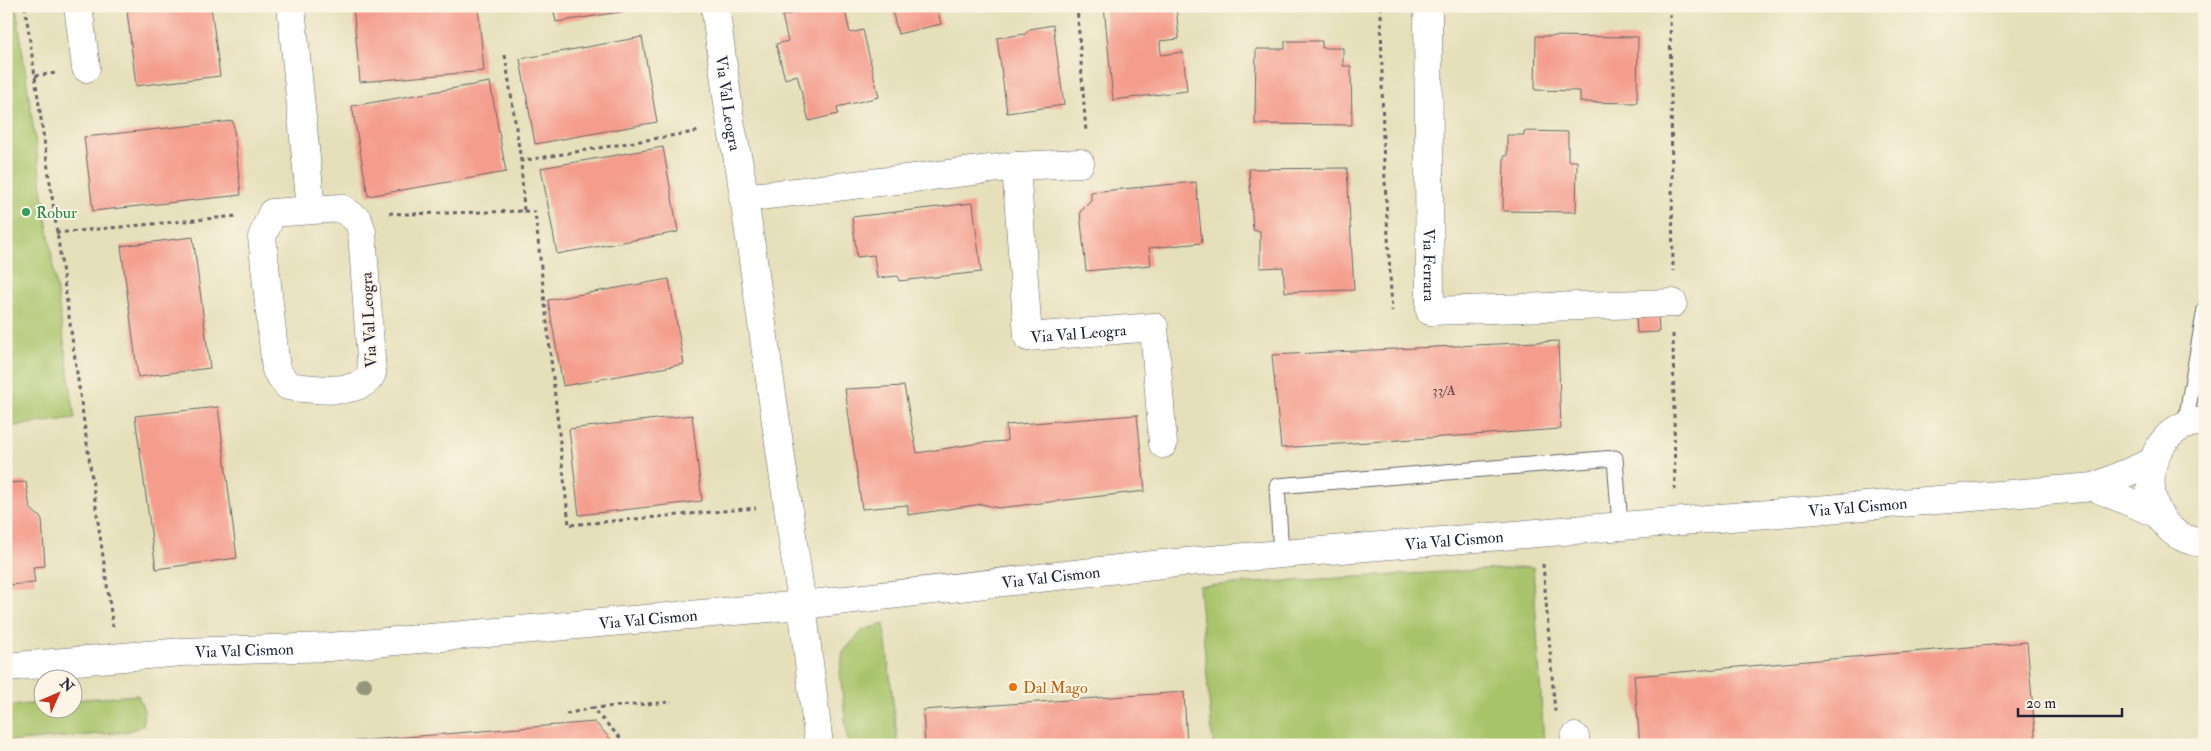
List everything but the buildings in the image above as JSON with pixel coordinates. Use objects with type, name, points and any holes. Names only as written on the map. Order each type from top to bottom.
[{"type":"street","points":[[78,6],[86,68]]},
{"type":"street","points":[[291,6],[311,209]]},
{"type":"street","name":"Via Val Leogra","points":[[716,6],[731,126],[802,605],[819,745]]},
{"type":"street","name":"Via Ferrara","points":[[1428,6],[1430,311],[1673,303]]},
{"type":"street","points":[[743,198],[1016,166],[1080,164]]},
{"type":"street","name":"Via Val Leogra","points":[[1016,166],[1028,337],[1154,327],[1163,444]]},
{"type":"street","points":[[272,213],[341,208]]},
{"type":"street","name":"Via Val Leogra","points":[[272,213],[262,237],[276,370],[288,386],[323,391],[362,385],[370,380],[372,373],[362,232],[358,220],[341,208]]},
{"type":"street","name":"Via Val Cismon","points":[[2195,423],[2171,435],[2160,447],[2152,462],[2149,480],[2151,497],[2158,514],[2169,527],[2202,552]]},
{"type":"street","name":"Via Val Cismon","points":[[6,667],[182,652],[329,647],[802,605],[1162,564],[2094,488],[2152,462]]},
{"type":"street","name":"Via Val Cismon","points":[[2094,488],[2158,514]]},
{"type":"lane","points":[[2195,423],[2198,354],[2205,309]]},
{"type":"lane","points":[[2198,354],[2205,368]]},
{"type":"lane","points":[[1281,555],[1277,486],[1615,458],[1620,526]]},
{"type":"path","points":[[25,6],[114,636]]},
{"type":"path","points":[[1077,6],[1087,128],[1080,164]]},
{"type":"path","points":[[1381,6],[1383,143],[1392,311]]},
{"type":"path","points":[[1670,6],[1675,498]]},
{"type":"path","points":[[505,55],[521,161],[524,212]]},
{"type":"path","points":[[521,161],[731,126]]},
{"type":"path","points":[[341,208],[405,214],[536,212],[569,525],[787,506]]},
{"type":"path","points":[[56,234],[272,213]]},
{"type":"path","points":[[2202,552],[2205,580]]},
{"type":"path","points":[[1552,561],[1542,562],[1556,716]]},
{"type":"path","points":[[566,714],[592,708],[672,702]]},
{"type":"path","points":[[592,708],[627,745]]},
{"type":"green space","name":"Robur","points":[[6,6],[16,6],[75,418],[6,427]]},
{"type":"green space","points":[[1533,567],[1544,745],[1213,745],[1199,586]]},
{"type":"green space","points":[[884,624],[898,745],[848,745],[840,673],[843,652],[863,630]]},
{"type":"green space","points":[[138,695],[144,710],[143,726],[126,732],[6,742],[6,706],[32,704],[32,718],[82,718],[82,699]]},
{"type":"place","name":"Robur","points":[[26,212]]},
{"type":"place","name":"Dal Mago","points":[[1013,687]]}]
